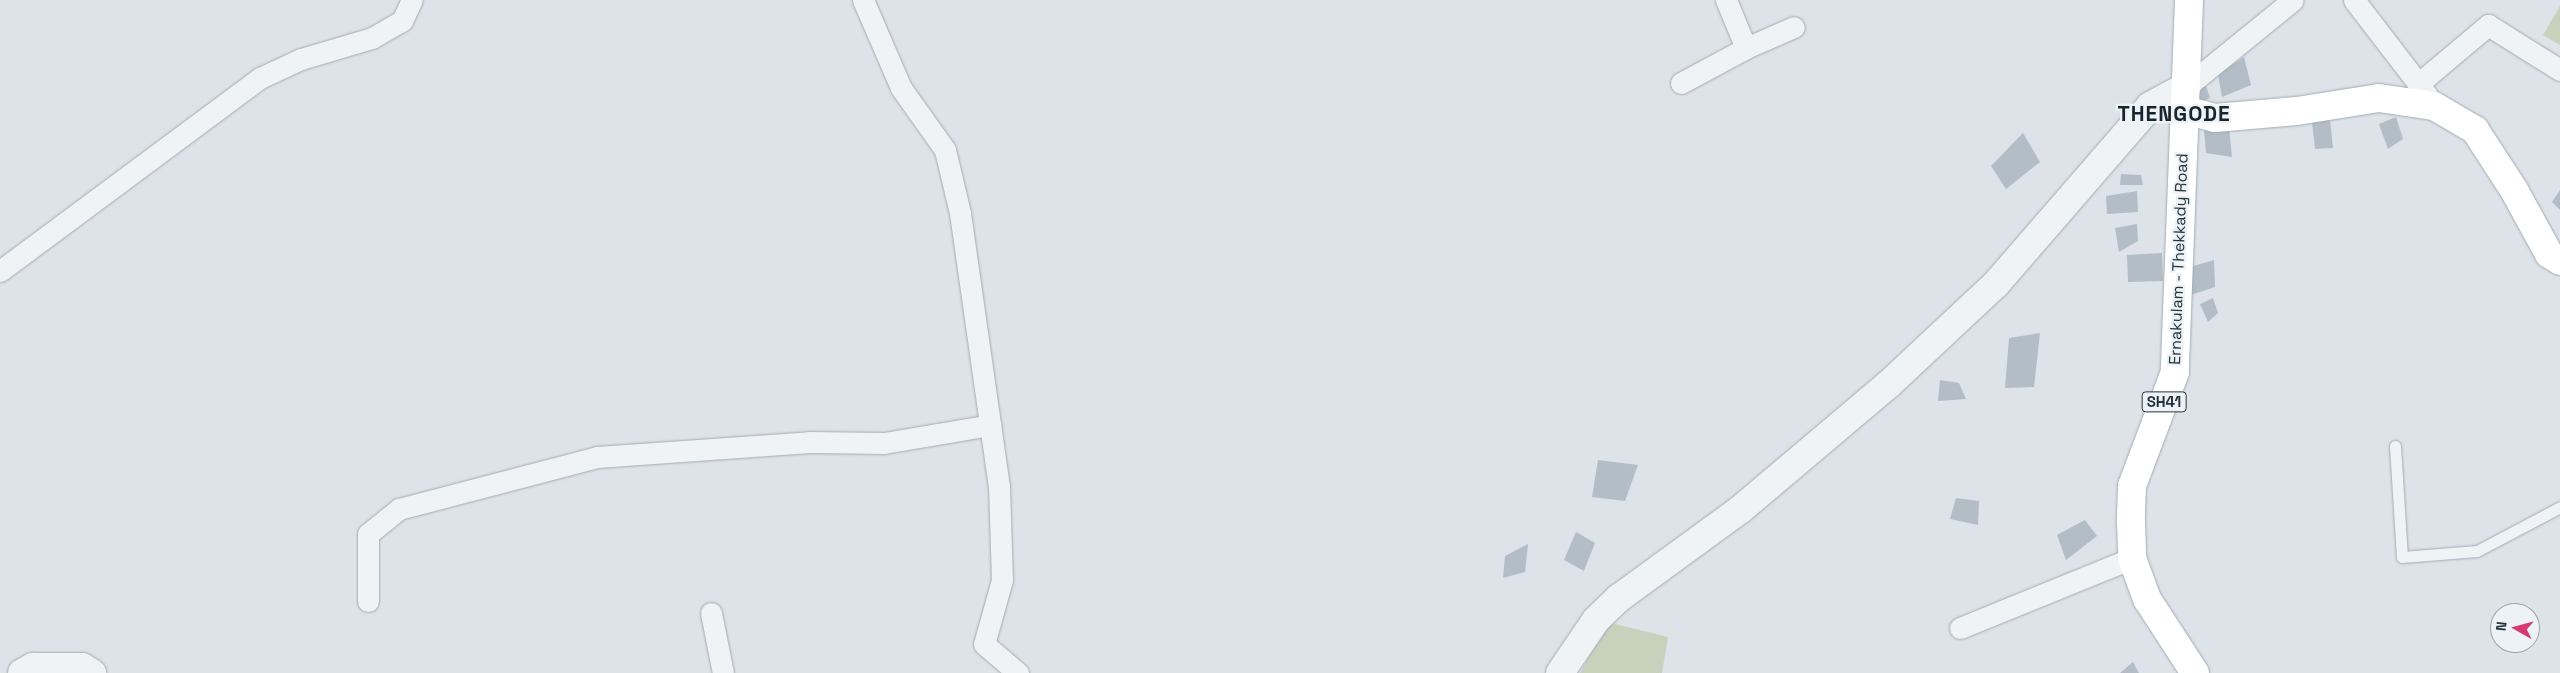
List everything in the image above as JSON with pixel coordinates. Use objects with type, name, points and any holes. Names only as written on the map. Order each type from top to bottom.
[{"type":"main road","name":"Ernakulam - Thekkady Road","points":[[2189,0],[2175,372],[2132,486],[2132,558],[2147,600],[2195,673]]},
{"type":"main road","points":[[2186,98],[2215,118],[2297,111],[2379,98],[2434,106],[2475,130],[2514,190],[2549,254],[2560,261]]},
{"type":"street","points":[[0,271],[260,78],[301,59],[372,38],[402,21],[412,0]]},
{"type":"street","points":[[863,0],[901,88],[945,150],[960,213],[999,486],[1002,580],[984,644],[1018,673]]},
{"type":"street","points":[[1726,0],[1746,48]]},
{"type":"street","points":[[1560,673],[1596,620],[1618,598],[1741,509],[1889,384],[1996,284],[2150,106],[2186,98],[2293,0]]},
{"type":"street","points":[[2354,0],[2434,106]]},
{"type":"street","points":[[2418,84],[2488,25],[2560,70]]},
{"type":"street","points":[[1680,83],[1746,48],[1794,27]]},
{"type":"street","points":[[368,601],[368,534],[399,509],[597,457],[809,442],[884,443],[990,425]]},
{"type":"street","points":[[1960,628],[2132,558]]},
{"type":"street","points":[[711,613],[723,673]]},
{"type":"street","points":[[22,673],[33,667],[82,667],[92,673]]},
{"type":"lane","points":[[2395,446],[2402,557],[2477,551],[2560,507]]},
{"type":"green space","points":[[2560,6],[2560,45],[2543,35]]},
{"type":"green space","points":[[1607,622],[1668,637],[1662,673],[1580,673]]},
{"type":"building","points":[[2244,57],[2251,85],[2222,97],[2218,74]]},
{"type":"building","points":[[2206,86],[2210,98],[2198,103],[2194,90]]},
{"type":"building","points":[[2396,117],[2403,139],[2388,149],[2379,124]]},
{"type":"building","points":[[2330,119],[2333,148],[2315,149],[2312,122]]},
{"type":"building","points":[[2229,128],[2232,157],[2206,153],[2204,131]]},
{"type":"building","points":[[2023,133],[2040,162],[2006,189],[1991,166]]},
{"type":"building","points":[[2121,174],[2141,175],[2143,185],[2120,185]]},
{"type":"building","points":[[2560,190],[2560,210],[2552,202]]},
{"type":"building","points":[[2137,191],[2138,212],[2107,214],[2106,196]]},
{"type":"building","points":[[2137,224],[2138,241],[2119,252],[2115,228]]},
{"type":"building","points":[[2162,253],[2163,281],[2128,282],[2127,255]]},
{"type":"building","points":[[2214,260],[2215,287],[2191,295],[2190,267]]},
{"type":"building","points":[[2213,298],[2218,313],[2208,322],[2200,304]]},
{"type":"building","points":[[2040,333],[2034,387],[2005,388],[2009,338]]},
{"type":"building","points":[[1940,380],[1959,383],[1966,399],[1938,401]]},
{"type":"building","points":[[1598,460],[1638,465],[1625,501],[1592,497]]},
{"type":"building","points":[[1956,498],[1979,501],[1978,525],[1950,519]]},
{"type":"building","points":[[2085,520],[2097,536],[2066,560],[2057,535]]},
{"type":"building","points":[[1576,532],[1595,543],[1584,571],[1564,560]]},
{"type":"building","points":[[1528,544],[1525,572],[1503,578],[1505,556]]},
{"type":"building","points":[[2133,662],[2139,673],[2120,673]]},
{"type":"district","name":"THENGODE","points":[[2174,114]]}]
